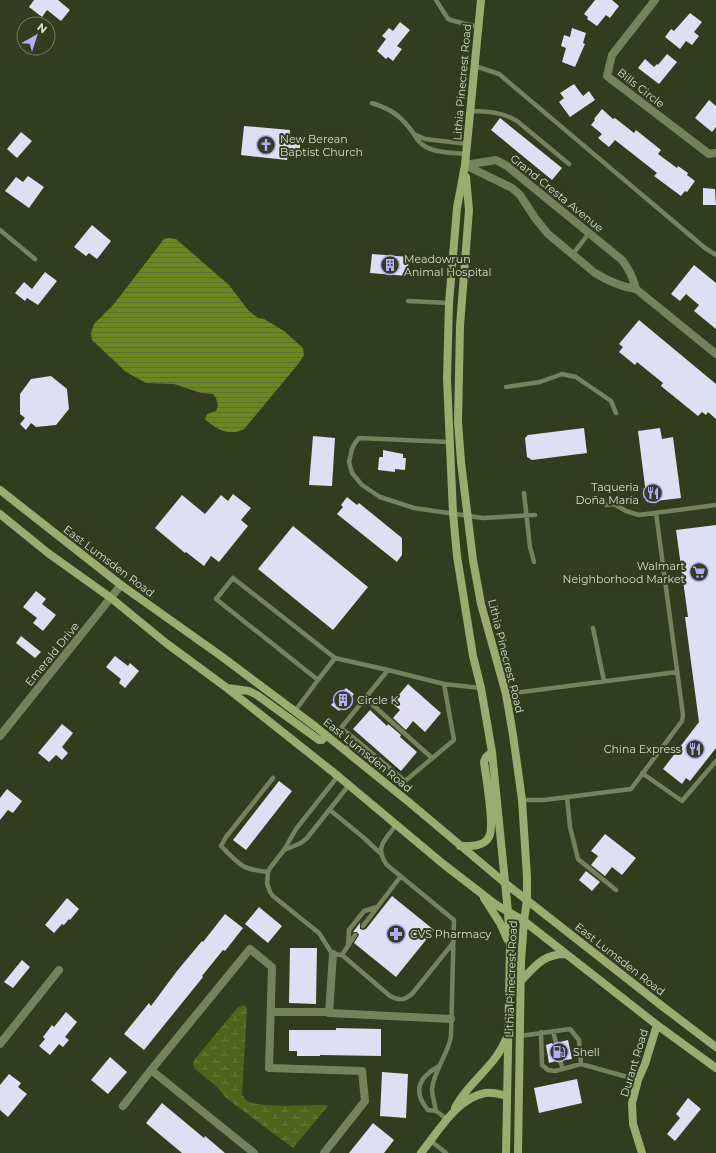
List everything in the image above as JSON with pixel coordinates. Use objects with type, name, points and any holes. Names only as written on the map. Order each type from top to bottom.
[{"type":"main road","name":"Lithia Pinecrest Road","points":[[481,0],[465,165],[457,208],[449,303],[447,379],[453,513],[457,556],[468,632],[481,688],[492,752],[508,912],[510,947],[506,1153]]},
{"type":"main road","name":"Lithia Pinecrest Road","points":[[465,165],[469,210],[460,326],[458,422],[467,516],[473,560],[481,604],[506,694],[518,763],[528,877],[521,981],[518,1153]]},
{"type":"main road","points":[[449,303],[456,308],[458,312],[460,326]]},
{"type":"main road","name":"East Lumsden Road","points":[[0,490],[121,585],[221,656],[326,735],[505,884],[716,1047]]},
{"type":"main road","points":[[0,514],[48,553],[111,598],[166,643],[227,688],[338,776],[434,857],[480,893],[524,921],[656,1025],[716,1068]]},
{"type":"main road","points":[[227,688],[250,691],[315,738],[322,740],[326,735]]},
{"type":"main road","points":[[460,846],[480,845],[489,837],[491,830],[490,811],[484,762],[486,757],[492,752]]},
{"type":"main road","points":[[480,893],[500,923],[510,947]]},
{"type":"main road","points":[[521,981],[542,960],[550,956],[566,954]]},
{"type":"main road","name":"Durant Road","points":[[642,1153],[636,1135],[632,1114],[632,1103],[656,1025]]},
{"type":"main road","points":[[421,1153],[454,1111],[461,1098],[490,1066],[505,1043],[508,1035]]},
{"type":"main road","points":[[454,1111],[478,1095],[487,1093],[507,1096]]},
{"type":"street","name":"Bills Circle","points":[[655,0],[612,55],[607,76],[709,154],[716,153]]},
{"type":"street","name":"Grand Cresta Avenue","points":[[465,165],[496,160],[502,162],[622,260],[632,274],[636,289]]},
{"type":"street","points":[[465,165],[512,188],[520,195],[534,218],[548,234],[604,278],[626,287],[636,289],[716,354]]},
{"type":"street","name":"Emerald Drive","points":[[0,736],[121,585]]},
{"type":"street","points":[[122,1106],[250,949],[272,967],[269,1068],[362,1071],[365,1101],[324,1153]]},
{"type":"street","points":[[329,1012],[337,954]]},
{"type":"street","points":[[0,1044],[60,970]]},
{"type":"street","points":[[271,1012],[329,1012],[451,1019]]},
{"type":"street","points":[[151,1070],[254,1153]]},
{"type":"lane","points":[[436,0],[448,19],[478,27]]},
{"type":"lane","points":[[475,66],[499,74],[705,248],[716,255]]},
{"type":"lane","points":[[372,103],[393,112],[404,120],[417,140],[428,149],[466,154]]},
{"type":"lane","points":[[470,111],[488,111],[508,116],[517,121],[569,164]]},
{"type":"lane","points":[[414,134],[425,139],[467,144]]},
{"type":"lane","points":[[0,230],[35,259]]},
{"type":"lane","points":[[573,254],[590,233]]},
{"type":"lane","points":[[408,301],[449,303]]},
{"type":"lane","points":[[506,387],[540,382],[562,374],[576,377],[610,402],[616,413]]},
{"type":"lane","points":[[449,442],[359,438],[352,449],[349,462],[352,473],[362,485],[380,497],[414,508],[486,518],[535,515]]},
{"type":"lane","points":[[524,493],[530,547],[534,562]]},
{"type":"lane","points":[[606,505],[614,504],[635,515],[656,514],[716,505]]},
{"type":"lane","points":[[522,800],[544,800],[630,789],[683,718],[656,514]]},
{"type":"lane","points":[[318,680],[216,599],[233,578],[335,658],[444,684],[481,688]]},
{"type":"lane","points":[[592,628],[604,681]]},
{"type":"lane","points":[[295,711],[335,658]]},
{"type":"lane","points":[[388,670],[341,728],[405,781],[454,740],[444,684]]},
{"type":"lane","points":[[506,694],[677,672]]},
{"type":"lane","points":[[365,698],[432,758]]},
{"type":"lane","points":[[345,750],[355,739]]},
{"type":"lane","points":[[642,773],[682,801],[716,761]]},
{"type":"lane","points":[[338,776],[296,829],[284,850],[268,872],[267,883],[270,892],[273,896],[313,927],[322,937],[328,949],[337,954],[390,996],[399,1000],[412,994],[454,943]]},
{"type":"lane","points":[[268,872],[246,869],[238,863],[222,846],[226,837],[273,778]]},
{"type":"lane","points":[[284,850],[307,838],[349,785]]},
{"type":"lane","points":[[567,797],[570,827],[578,859],[616,890]]},
{"type":"lane","points":[[330,810],[380,853],[387,865],[454,920],[450,1042],[434,1079],[432,1091],[436,1111]]},
{"type":"lane","points":[[380,853],[382,844],[396,825]]},
{"type":"lane","points":[[363,926],[401,876]]},
{"type":"lane","points":[[348,946],[349,930],[364,911],[377,907]]},
{"type":"lane","points":[[337,954],[348,946],[355,935]]},
{"type":"lane","points":[[520,1036],[570,1029],[579,1040],[581,1064]]},
{"type":"lane","points":[[553,1031],[556,1043]]},
{"type":"lane","points":[[541,1032],[542,1065],[548,1070],[555,1071],[581,1064],[638,1080]]},
{"type":"lane","points":[[560,1061],[562,1069]]},
{"type":"lane","points":[[439,1066],[425,1076],[420,1084],[419,1098],[428,1110],[436,1111],[447,1119]]},
{"type":"lane","points":[[431,1141],[446,1153]]},
{"type":"green space","points":[[244,1005],[247,1008],[242,1093],[245,1099],[247,1101],[262,1105],[328,1106],[293,1148],[226,1098],[217,1087],[195,1069],[193,1064],[195,1059],[238,1007]]},
{"type":"shaded area","points":[[164,239],[176,239],[229,285],[248,310],[258,318],[264,319],[284,331],[303,348],[304,355],[299,363],[245,428],[240,431],[224,431],[205,419],[207,414],[216,411],[218,406],[216,398],[213,394],[201,393],[174,384],[146,383],[126,372],[92,340],[91,333],[94,324],[114,304]]},
{"type":"building","points":[[34,0],[58,0],[70,10],[61,21],[47,10],[43,16],[41,16],[29,7]]},
{"type":"building","points":[[595,0],[612,0],[619,6],[610,18],[606,15],[597,26],[587,19],[588,17],[584,14]]},
{"type":"building","points":[[690,13],[702,22],[694,32],[699,36],[692,45],[686,41],[680,49],[665,37],[671,29],[674,31]]},
{"type":"building","points":[[400,22],[410,30],[397,46],[402,49],[393,61],[388,57],[386,59],[377,51],[386,39],[382,36],[389,28],[393,31]]},
{"type":"building","points":[[572,28],[586,33],[583,43],[585,44],[575,67],[562,62],[566,48],[561,46],[564,35],[570,37]]},
{"type":"building","points":[[667,54],[677,62],[659,84],[638,68],[645,59],[654,67],[657,64],[658,65]]},
{"type":"building","points":[[574,84],[583,96],[589,91],[595,100],[570,117],[559,102],[564,98],[560,93]]},
{"type":"building","points":[[709,100],[716,106],[716,127],[712,132],[695,118]]},
{"type":"building","points":[[602,109],[613,119],[615,118],[634,133],[636,130],[661,150],[658,154],[677,168],[678,166],[688,173],[687,175],[695,181],[687,192],[685,191],[681,196],[654,176],[657,173],[615,140],[609,147],[598,138],[602,134],[591,125]]},
{"type":"building","points":[[500,118],[562,168],[552,180],[491,130]]},
{"type":"building","name":"New Berean Baptist Church","points":[[244,126],[290,130],[289,139],[300,140],[300,152],[288,151],[287,160],[241,155]]},
{"type":"building","points":[[21,132],[32,141],[17,158],[7,149]]},
{"type":"building","points":[[28,176],[44,187],[29,208],[5,191],[16,177],[23,182]]},
{"type":"building","points":[[703,188],[715,189],[716,205],[703,205]]},
{"type":"building","points":[[92,225],[111,241],[97,259],[89,253],[86,256],[74,247]]},
{"type":"building","name":"Meadowrun Animal Hospital","points":[[372,254],[409,257],[407,276],[370,273]]},
{"type":"building","points":[[694,265],[716,283],[716,329],[694,311],[699,305],[686,294],[680,301],[671,294]]},
{"type":"building","points":[[45,272],[57,281],[38,305],[27,298],[25,301],[15,293],[24,282],[32,289]]},
{"type":"building","points":[[639,320],[716,384],[716,419],[708,412],[706,415],[702,412],[698,416],[661,386],[663,383],[637,362],[635,365],[619,352],[623,347],[619,344]]},
{"type":"building","points":[[51,376],[67,389],[69,409],[56,425],[36,427],[31,423],[26,430],[20,424],[25,418],[20,414],[20,394],[31,379]]},
{"type":"building","points":[[584,428],[587,453],[532,460],[527,457],[525,438],[528,435]]},
{"type":"building","points":[[660,428],[662,439],[673,437],[681,498],[647,502],[638,431]]},
{"type":"building","points":[[313,436],[335,438],[332,486],[309,485]]},
{"type":"building","points":[[383,450],[403,454],[403,458],[406,458],[405,470],[395,469],[395,472],[378,470],[379,458],[383,457]]},
{"type":"building","points":[[233,494],[251,508],[241,520],[248,526],[219,562],[211,556],[204,566],[186,552],[185,553],[155,528],[182,495],[205,514],[221,495],[228,501]]},
{"type":"building","points":[[347,497],[357,505],[359,503],[402,538],[402,555],[397,562],[337,514],[343,507],[341,505]]},
{"type":"building","points":[[716,525],[716,748],[690,781],[686,778],[682,784],[663,769],[699,722],[685,617],[688,617],[676,530]]},
{"type":"building","points":[[293,526],[368,587],[333,630],[258,569]]},
{"type":"building","points":[[36,591],[46,599],[42,604],[56,615],[43,631],[33,623],[37,618],[23,607]]},
{"type":"building","points":[[21,636],[41,652],[35,658],[16,643]]},
{"type":"building","points":[[115,656],[128,666],[130,663],[139,671],[125,688],[119,683],[121,679],[106,667]]},
{"type":"building","name":"Circle K","points":[[408,684],[441,713],[425,732],[413,721],[406,730],[393,718],[400,710],[392,703]]},
{"type":"building","name":"Circle K","points":[[346,688],[354,694],[339,711],[331,705]]},
{"type":"building","name":"Circle K","points":[[370,710],[387,726],[388,724],[401,735],[400,737],[417,752],[401,771],[353,729]]},
{"type":"building","points":[[62,724],[73,733],[62,747],[68,753],[62,760],[56,755],[49,762],[38,753]]},
{"type":"building","points":[[279,781],[292,791],[246,850],[233,840]]},
{"type":"building","points":[[7,789],[22,801],[13,813],[8,810],[0,820],[0,798]]},
{"type":"building","points":[[605,834],[636,858],[622,875],[612,867],[605,876],[591,865],[598,856],[591,851]]},
{"type":"building","points":[[586,871],[600,882],[592,891],[579,880]]},
{"type":"building","name":"CVS Pharmacy","points":[[392,896],[434,930],[396,977],[354,943],[359,935],[357,932],[353,932],[360,923],[360,929],[366,929]]},
{"type":"building","points":[[67,898],[79,909],[70,920],[69,919],[64,925],[62,924],[54,933],[45,925]]},
{"type":"building","points":[[259,907],[282,926],[268,943],[245,924]]},
{"type":"building","points":[[225,914],[243,928],[225,951],[223,950],[144,1050],[124,1034],[149,1003],[151,1006],[177,971],[202,941],[203,942]]},
{"type":"building","points":[[290,948],[317,948],[316,1004],[289,1003]]},
{"type":"building","points":[[22,960],[30,967],[13,988],[4,982]]},
{"type":"building","points":[[66,1012],[77,1022],[65,1037],[69,1040],[63,1047],[59,1044],[50,1055],[39,1046],[45,1039],[43,1037],[52,1025],[54,1027]]},
{"type":"building","points":[[336,1028],[381,1029],[381,1056],[297,1056],[297,1051],[289,1051],[289,1030],[336,1030]]},
{"type":"building","name":"Shell","points":[[568,1040],[572,1059],[564,1060],[559,1057],[556,1061],[549,1063],[546,1045],[552,1043],[557,1047],[560,1042]]},
{"type":"building","points":[[110,1057],[127,1072],[108,1094],[91,1080]]},
{"type":"building","points":[[382,1072],[408,1074],[406,1118],[380,1116]]},
{"type":"building","points":[[9,1074],[21,1083],[18,1087],[27,1094],[8,1117],[0,1110],[0,1085]]},
{"type":"building","points":[[577,1079],[582,1103],[539,1113],[534,1088]]},
{"type":"building","points":[[688,1098],[701,1109],[675,1141],[667,1134],[680,1118],[676,1114]]},
{"type":"building","points":[[162,1103],[204,1138],[205,1136],[225,1153],[182,1153],[146,1123]]},
{"type":"building","points":[[373,1123],[394,1140],[384,1153],[349,1153]]},
{"type":"place","name":"New Berean Baptist Church","points":[[266,145]]},
{"type":"place","name":"Meadowrun Animal Hospital","points":[[390,265]]},
{"type":"place","name":"Taqueria Doña Maria","points":[[653,493]]},
{"type":"place","name":"Walmart Neighborhood Market","points":[[699,572]]},
{"type":"place","name":"Circle K","points":[[343,700]]},
{"type":"place","name":"China Express","points":[[695,749]]},
{"type":"place","name":"CVS Pharmacy","points":[[396,934]]},
{"type":"place","name":"Shell","points":[[559,1052]]}]
